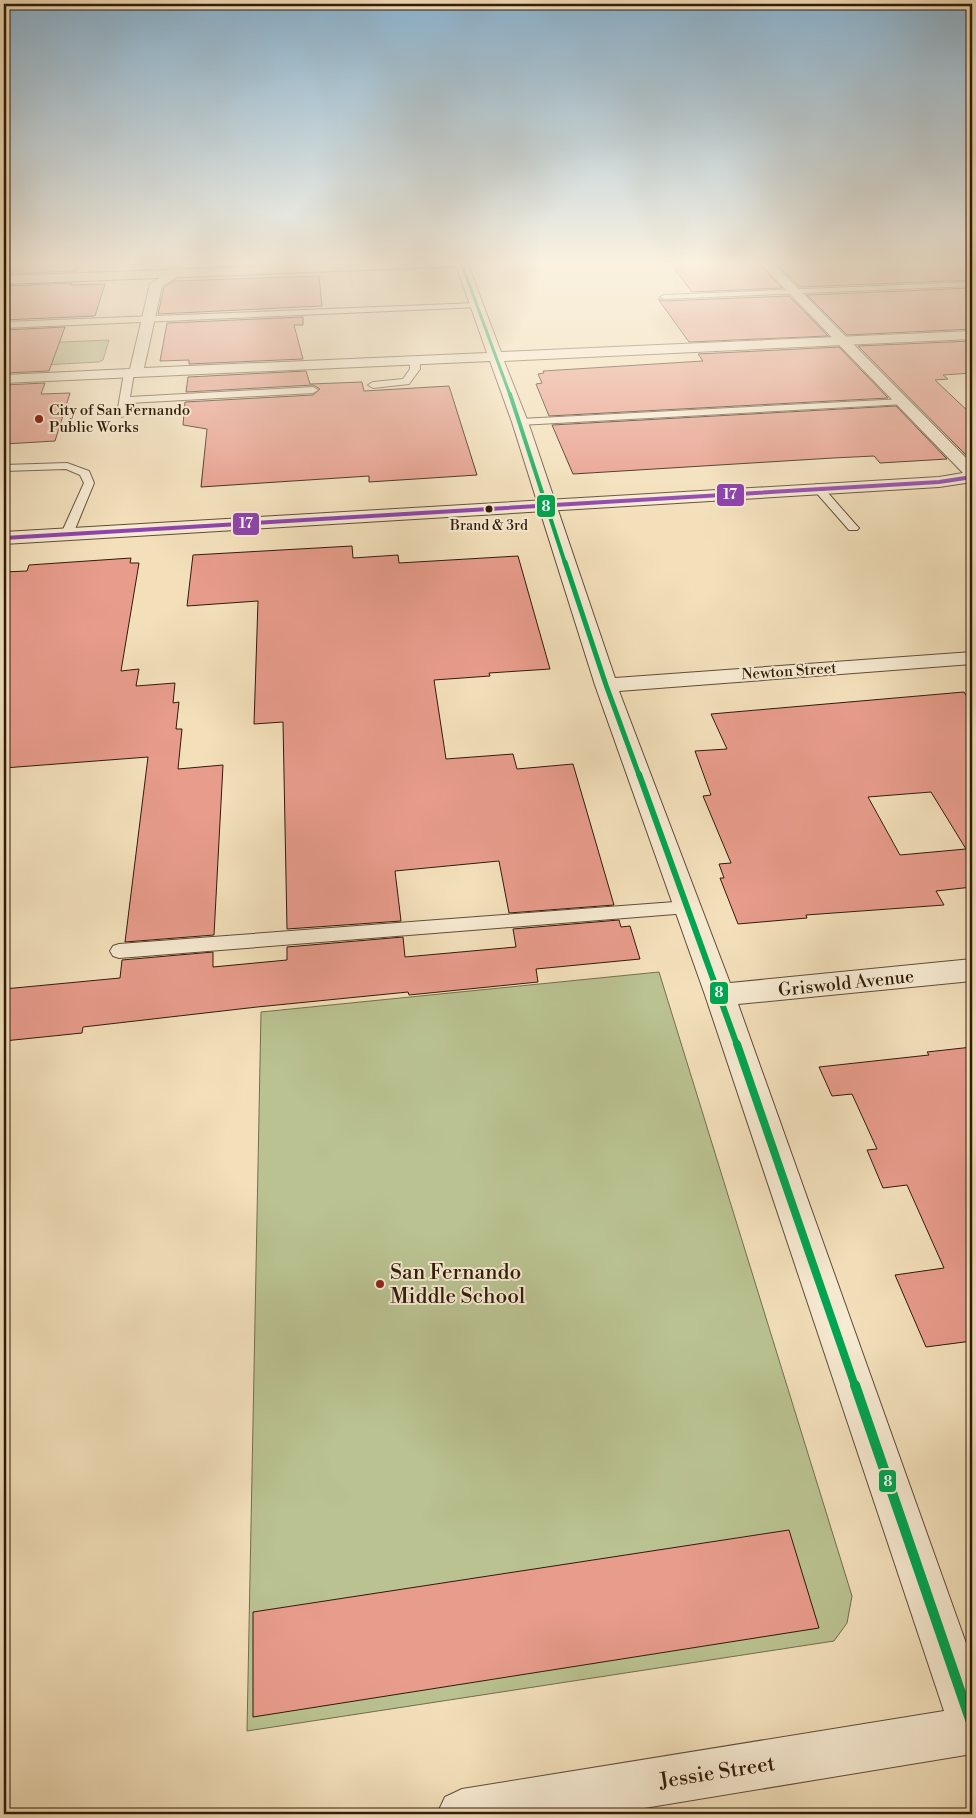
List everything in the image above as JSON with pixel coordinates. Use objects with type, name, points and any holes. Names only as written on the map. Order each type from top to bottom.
[{"type":"street","points":[[132,373],[140,347]]},
{"type":"street","points":[[492,347],[520,422],[606,685],[720,995],[972,1725]]},
{"type":"street","points":[[4,379],[716,347]]},
{"type":"street","points":[[849,347],[972,473]]},
{"type":"street","points":[[4,538],[938,482],[972,477]]},
{"type":"street","name":"Newton Street","points":[[606,685],[972,658]]},
{"type":"street","name":"Griswold Avenue","points":[[720,995],[972,970]]},
{"type":"street","name":"Jessie Street","points":[[462,1814],[972,1730]]},
{"type":"lane","points":[[373,385],[406,382],[415,369],[415,360]]},
{"type":"lane","points":[[122,414],[132,373]]},
{"type":"lane","points":[[125,400],[313,390]]},
{"type":"lane","points":[[520,422],[903,402]]},
{"type":"lane","points":[[4,468],[67,466],[86,472],[89,483],[67,534]]},
{"type":"lane","points":[[817,488],[853,528]]},
{"type":"lane","points":[[119,952],[688,907]]},
{"type":"green space","points":[[58,347],[107,347],[103,360],[99,362],[4,367],[55,354]]},
{"type":"green space","points":[[659,972],[852,1596],[847,1623],[834,1641],[247,1731],[261,1012]]},
{"type":"building","points":[[4,347],[58,347],[49,371],[4,373]]},
{"type":"building","points":[[163,347],[300,347],[303,359],[189,364],[189,360],[160,361]]},
{"type":"building","points":[[839,347],[888,398],[549,416],[536,384],[542,383],[538,374],[544,373],[543,371],[703,361],[698,354]]},
{"type":"building","points":[[859,347],[972,347],[972,373],[943,375],[948,379],[935,380],[972,415],[972,458],[969,458]]},
{"type":"building","points":[[306,371],[310,384],[362,382],[364,391],[449,386],[477,475],[369,482],[369,476],[201,487],[207,429],[183,425],[185,402],[313,395],[320,389],[313,385],[186,392],[188,377]]},
{"type":"building","name":"City of San Fernando Public Works","points":[[45,383],[41,394],[70,393],[55,441],[4,444],[4,385]]},
{"type":"building","points":[[896,406],[947,459],[880,463],[874,456],[573,474],[552,425]]},
{"type":"building","points":[[352,546],[353,558],[398,555],[399,563],[518,556],[550,669],[489,673],[490,676],[434,680],[446,759],[513,754],[517,769],[573,764],[614,905],[509,913],[499,861],[395,871],[401,921],[287,929],[283,722],[254,724],[258,601],[187,606],[193,555]]},
{"type":"building","points":[[131,558],[130,563],[139,563],[121,671],[139,669],[136,686],[175,683],[173,703],[179,702],[176,729],[182,729],[178,769],[223,765],[214,935],[125,942],[148,757],[4,768],[4,572],[27,571],[29,565]]},
{"type":"building","points":[[964,692],[972,704],[972,887],[936,891],[944,905],[806,915],[807,918],[738,924],[720,878],[724,878],[719,864],[731,863],[703,796],[711,795],[695,751],[727,749],[711,714]],"holes":[[[931,792],[966,849],[900,855],[868,797]]]},
{"type":"building","points":[[619,920],[621,927],[630,926],[640,959],[536,969],[538,982],[409,995],[408,992],[257,1007],[83,1027],[82,1033],[4,1041],[4,989],[120,978],[122,960],[213,952],[213,967],[287,960],[287,947],[403,937],[405,957],[516,947],[513,929]]},
{"type":"building","points":[[972,1047],[972,1341],[926,1347],[895,1275],[944,1268],[907,1185],[883,1188],[867,1150],[877,1149],[852,1094],[832,1096],[819,1067],[929,1055],[927,1052]]},
{"type":"building","points":[[789,1530],[819,1628],[253,1717],[253,1612]]},
{"type":"transit line","name":"8","points":[[492,347],[520,422],[606,685],[720,995],[972,1725]]},
{"type":"transit line","name":"17","points":[[4,538],[939,482],[972,477]]},
{"type":"place","name":"City of San Fernando Public Works","points":[[39,419]]},
{"type":"place","name":"Brand & 3rd","points":[[489,509]]},
{"type":"place","name":"San Fernando Middle School","points":[[380,1284]]}]
